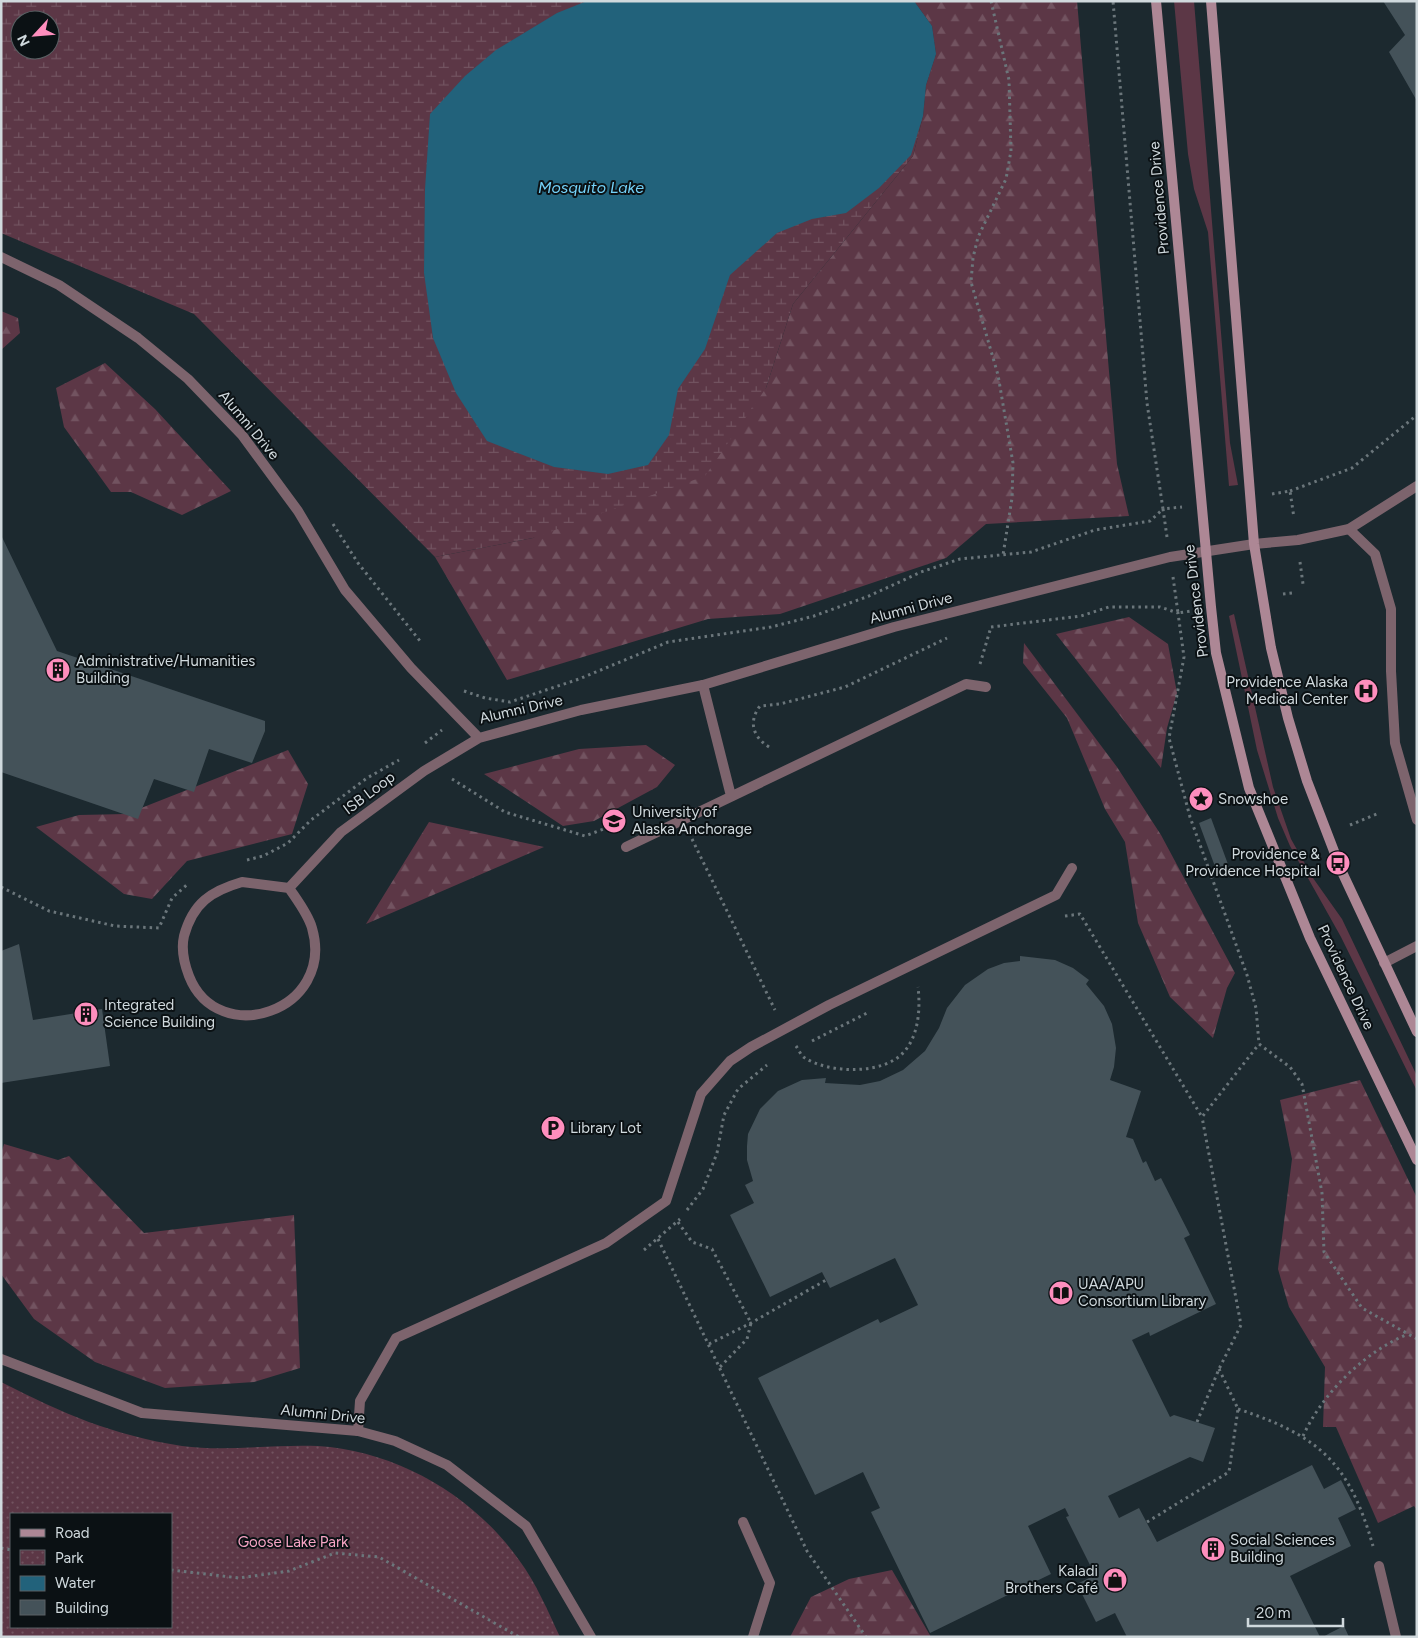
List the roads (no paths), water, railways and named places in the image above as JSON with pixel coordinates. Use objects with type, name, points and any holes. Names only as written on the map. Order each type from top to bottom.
[{"type":"main road","name":"Providence Drive","points":[[1156,1],[1216,653],[1249,788],[1310,938],[1417,1160]]},
{"type":"main road","points":[[1211,1],[1254,544],[1271,648],[1288,718],[1307,781],[1342,872],[1417,1032]]},
{"type":"street","name":"Alumni Drive","points":[[1,257],[59,285],[138,338],[188,379],[247,442],[298,512],[345,590],[411,668],[479,738],[581,710],[703,685],[894,627],[1170,557],[1254,544],[1298,540],[1349,529]]},
{"type":"street","points":[[1417,486],[1349,529],[1375,554],[1391,609],[1391,671],[1395,743],[1417,820]]},
{"type":"street","points":[[626,847],[966,684],[986,687]]},
{"type":"street","points":[[703,685],[731,796]]},
{"type":"street","name":"ISB Loop","points":[[290,888],[341,832],[424,771],[479,738]]},
{"type":"street","points":[[358,1431],[360,1401],[396,1338],[606,1243],[666,1201],[701,1094],[730,1061],[786,1028],[1056,895],[1072,868]]},
{"type":"street","points":[[242,882],[290,888],[312,926],[316,948],[313,969],[303,989],[288,1004],[268,1013],[247,1016],[225,1011],[207,1001],[192,984],[184,964],[182,943],[188,922],[201,902],[220,889],[242,882]]},
{"type":"street","points":[[1384,963],[1417,946]]},
{"type":"street","name":"Alumni Drive","points":[[1,1358],[142,1413],[358,1431],[395,1441],[446,1465],[526,1526],[591,1637]]},
{"type":"street","points":[[743,1522],[770,1583],[752,1637]]},
{"type":"street","points":[[1379,1566],[1396,1637]]},
{"type":"water","name":"Mosquito Lake","points":[[587,1],[914,1],[932,26],[936,54],[926,85],[923,116],[911,155],[879,188],[846,213],[812,219],[777,233],[730,275],[705,349],[678,389],[669,435],[648,465],[608,474],[554,467],[487,441],[456,393],[433,338],[424,273],[425,189],[430,114],[465,76],[496,50],[557,13]]},
{"type":"place","name":"Administrative/Humanities Building","points":[[58,670]]},
{"type":"place","name":"Providence Alaska Medical Center","points":[[1366,691]]},
{"type":"place","name":"Snowshoe","points":[[1201,799]]},
{"type":"place","name":"University of Alaska Anchorage","points":[[614,821]]},
{"type":"place","name":"Providence & Providence Hospital","points":[[1338,863]]},
{"type":"place","name":"Integrated Science Building","points":[[86,1014]]},
{"type":"place","name":"Library Lot","points":[[553,1128]]},
{"type":"place","name":"UAA/APU Consortium Library","points":[[1061,1293]]},
{"type":"place","name":"Social Sciences Building","points":[[1213,1549]]},
{"type":"place","name":"Kaladi Brothers Café","points":[[1115,1580]]},
{"type":"park label","name":"Goose Lake Park","points":[[293,1542]]}]
